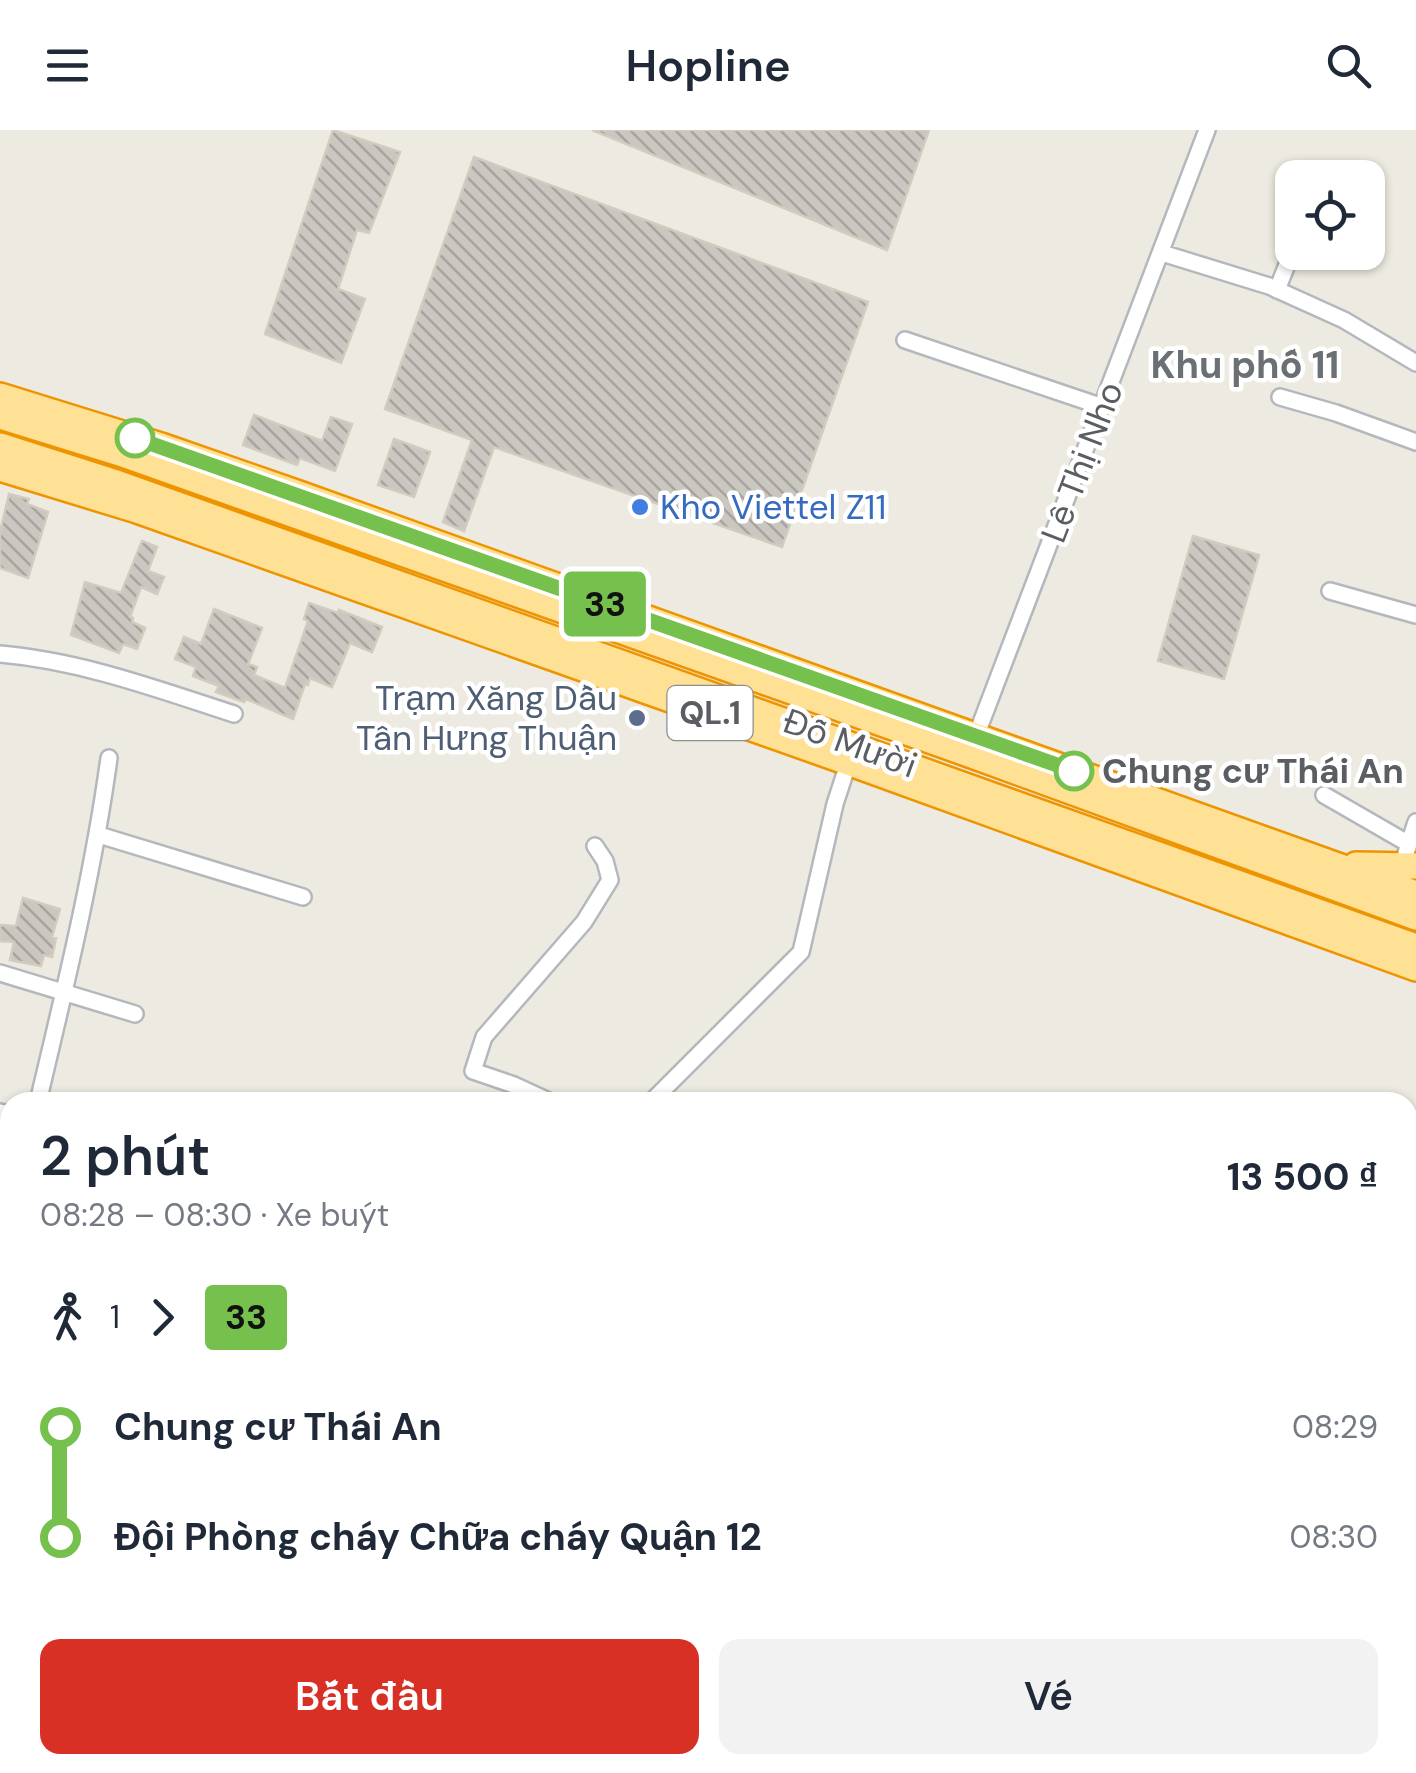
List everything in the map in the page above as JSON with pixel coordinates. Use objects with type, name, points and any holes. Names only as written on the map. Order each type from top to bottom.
[{"type":"highway","name":"Đỗ Mười","points":[[0,396],[282,488],[972,745],[1416,917]]},
{"type":"highway","name":"Đỗ Mười","points":[[0,416],[120,453],[1416,894]]},
{"type":"highway","name":"Đỗ Mười","points":[[0,446],[119,484],[852,753],[1416,968]]},
{"type":"highway","name":"Đỗ Mười","points":[[0,468],[155,516],[1416,947]]},
{"type":"highway","points":[[1256,858],[1326,864],[1409,859]]},
{"type":"highway","points":[[1326,864],[1378,904]]},
{"type":"street","name":"Lê Thị Nho","points":[[972,745],[1207,130]]},
{"type":"street","points":[[1162,252],[1277,290],[1344,320],[1416,364]]},
{"type":"street","points":[[1277,290],[1285,270]]},
{"type":"street","points":[[905,340],[1103,408]]},
{"type":"street","points":[[1280,397],[1416,442]]},
{"type":"street","points":[[1330,591],[1416,614]]},
{"type":"street","points":[[0,654],[47,658],[114,675],[234,714]]},
{"type":"street","points":[[661,1092],[801,952],[835,804],[852,753]]},
{"type":"street","points":[[41,1092],[67,991],[110,758]]},
{"type":"street","points":[[1324,795],[1409,859],[1416,822]]},
{"type":"street","points":[[98,834],[302,898]]},
{"type":"street","points":[[529,1092],[473,1071],[484,1037],[584,922],[610,880],[595,846]]},
{"type":"street","points":[[0,973],[135,1014]]},
{"type":"building","points":[[333,130],[400,152],[369,233],[357,230],[338,289],[365,299],[341,363],[265,334]]},
{"type":"building","points":[[592,130],[929,130],[887,250]]},
{"type":"building","points":[[474,157],[868,302],[782,547],[494,447],[464,531],[443,522],[472,440],[385,409]]},
{"type":"building","points":[[254,415],[322,441],[331,417],[352,424],[335,471],[300,458],[297,465],[243,445]]},
{"type":"building","points":[[394,439],[430,452],[414,497],[378,485]]},
{"type":"building","points":[[9,494],[29,499],[27,504],[48,512],[28,578],[0,568],[0,532]]},
{"type":"building","points":[[1193,536],[1259,555],[1224,679],[1158,661]]},
{"type":"building","points":[[142,541],[157,547],[148,571],[164,577],[157,594],[141,587],[130,617],[145,628],[137,649],[123,644],[119,653],[71,635],[85,582],[121,593]]},
{"type":"building","points":[[309,603],[382,627],[372,652],[350,643],[332,687],[310,678],[293,719],[246,699],[244,702],[216,692],[219,686],[193,676],[196,667],[175,659],[184,637],[201,644],[214,609],[262,628],[248,664],[257,667],[254,675],[285,688],[308,621],[304,619]]},
{"type":"building","points":[[23,898],[60,909],[52,937],[56,938],[52,957],[44,955],[41,966],[10,960],[14,942],[0,941],[0,925],[16,926]]},
{"type":"bus line","name":"33","points":[[135,438],[1074,771]]},
{"type":"place","name":"Kho Viettel Z11","points":[[640,507]]},
{"type":"place","name":"Trạm Xăng Dầu Tân Hưng Thuận","points":[[637,718]]},
{"type":"place","name":"Chung cư Thái An","points":[[1074,771]]},
{"type":"district","name":"Khu phố 11","points":[[1245,365]]}]
